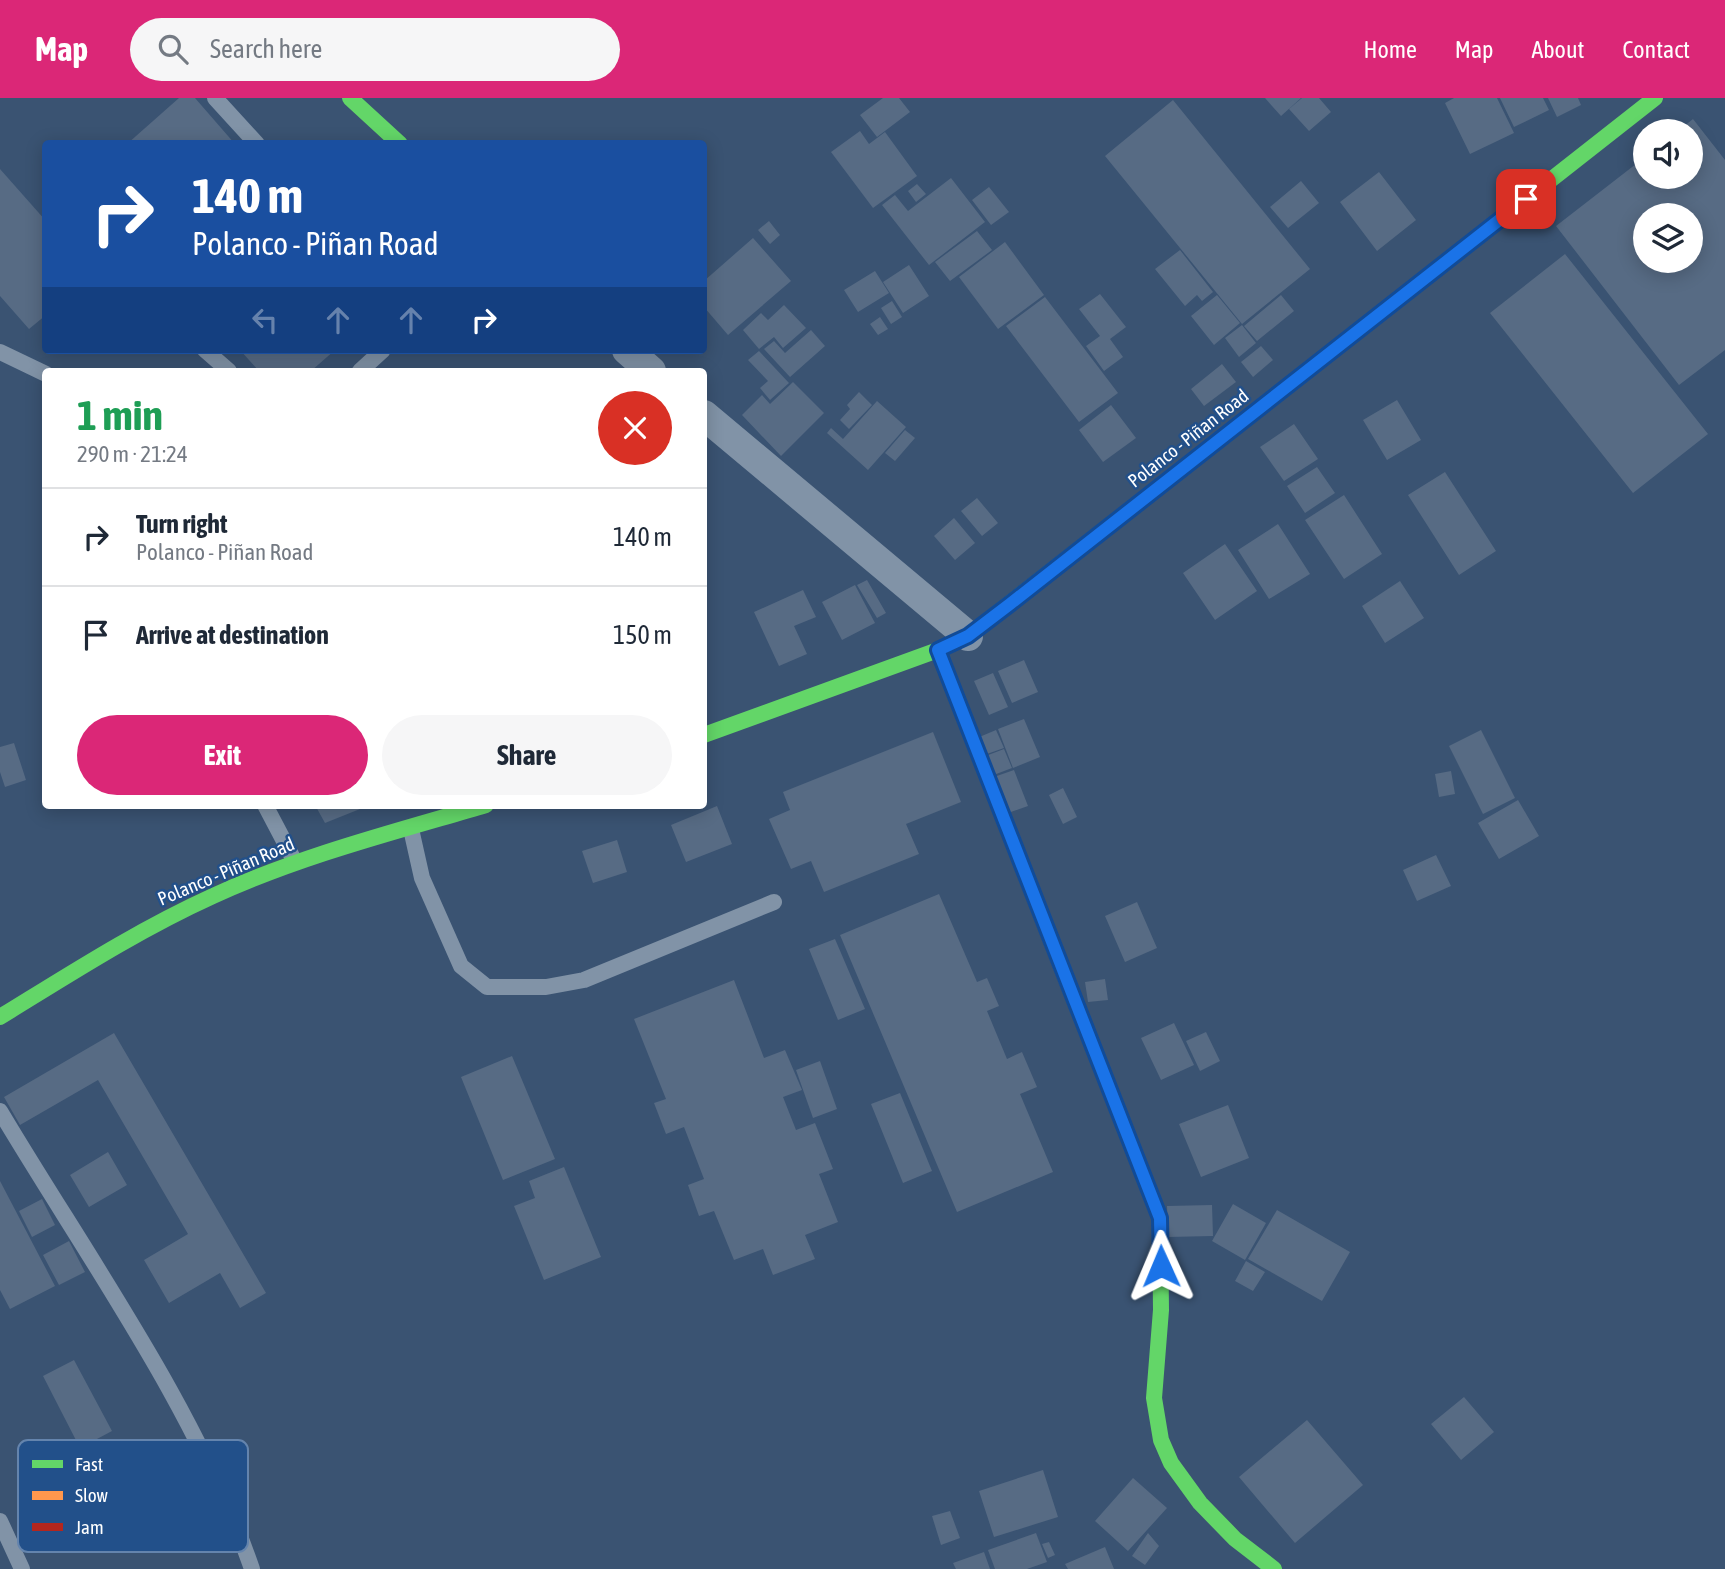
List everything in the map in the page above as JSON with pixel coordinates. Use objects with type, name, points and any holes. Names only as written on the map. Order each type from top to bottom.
[{"type":"main road","points":[[350,98],[396,140]]},
{"type":"main road","name":"Polanco - Piñan Road","points":[[707,734],[938,650],[968,636],[1655,98]]},
{"type":"main road","points":[[938,650],[1160,1218],[1162,1290],[1155,1414],[1166,1455],[1196,1498],[1233,1539],[1274,1569]]},
{"type":"main road","name":"Polanco - Piñan Road","points":[[0,1017],[138,932],[295,862],[474,809]]},
{"type":"street","points":[[632,354],[648,368]]},
{"type":"street","points":[[707,418],[968,636]]},
{"type":"lane","points":[[215,98],[253,140]]},
{"type":"lane","points":[[0,352],[42,372]]},
{"type":"lane","points":[[210,354],[226,368]]},
{"type":"lane","points":[[363,368],[379,354]]},
{"type":"lane","points":[[267,809],[295,862]]},
{"type":"lane","points":[[411,829],[422,878],[461,966],[487,987],[546,987],[584,980],[774,902]]},
{"type":"lane","points":[[0,1111],[186,1418],[196,1440]]},
{"type":"lane","points":[[0,1521],[22,1569]]},
{"type":"lane","points":[[246,1552],[252,1569]]},
{"type":"building","points":[[179,98],[195,98],[232,140],[132,140]]},
{"type":"building","points":[[883,98],[899,98],[910,112],[877,137],[860,115]]},
{"type":"building","points":[[1265,98],[1301,98],[1281,116]]},
{"type":"building","points":[[1302,98],[1319,98],[1331,112],[1309,131],[1289,109]]},
{"type":"building","points":[[1454,98],[1497,98],[1514,133],[1470,154],[1445,103]]},
{"type":"building","points":[[1500,98],[1543,98],[1549,110],[1514,127]]},
{"type":"building","points":[[1548,98],[1578,98],[1581,105],[1557,117]]},
{"type":"building","points":[[1173,100],[1310,269],[1242,324],[1105,156]]},
{"type":"building","points":[[860,131],[869,144],[885,132],[917,176],[873,208],[831,152]]},
{"type":"building","points":[[1703,132],[1725,160],[1725,350],[1679,385],[1556,226],[1633,166],[1633,189],[1703,189]]},
{"type":"building","points":[[0,169],[42,216],[42,318],[29,329],[0,296]]},
{"type":"building","points":[[1379,172],[1416,220],[1377,251],[1340,202]]},
{"type":"building","points":[[951,178],[985,222],[929,265],[882,205],[895,195],[908,211]]},
{"type":"building","points":[[1301,181],[1319,203],[1288,228],[1270,207]]},
{"type":"building","points":[[917,184],[926,194],[916,202],[908,191]]},
{"type":"building","points":[[989,187],[1009,212],[991,225],[972,200]]},
{"type":"building","points":[[769,221],[780,235],[770,244],[758,230]]},
{"type":"building","points":[[977,231],[992,250],[950,281],[935,262]]},
{"type":"building","points":[[753,238],[791,281],[728,335],[707,310],[707,278]]},
{"type":"building","points":[[1005,242],[1044,295],[998,329],[959,277]]},
{"type":"building","points":[[1180,250],[1213,292],[1202,301],[1197,295],[1185,306],[1155,269]]},
{"type":"building","points":[[1565,254],[1708,434],[1633,493],[1490,313]]},
{"type":"building","points":[[909,265],[929,296],[903,313],[883,282]]},
{"type":"building","points":[[875,271],[889,293],[858,312],[844,290]]},
{"type":"building","points":[[1100,294],[1126,327],[1110,339],[1123,357],[1104,371],[1086,346],[1100,336],[1079,309]]},
{"type":"building","points":[[1217,295],[1240,323],[1214,345],[1191,316]]},
{"type":"building","points":[[1281,295],[1294,311],[1257,341],[1244,326]]},
{"type":"building","points":[[1045,297],[1118,393],[1079,422],[1006,326]]},
{"type":"building","points":[[892,301],[902,317],[891,324],[881,308]]},
{"type":"building","points":[[784,305],[806,328],[783,348],[774,337],[759,349],[743,330],[761,313],[768,320]]},
{"type":"building","points":[[880,317],[888,329],[878,335],[870,324]]},
{"type":"building","points":[[1242,325],[1256,343],[1239,357],[1225,338]]},
{"type":"building","points":[[811,330],[825,346],[790,377],[764,349],[774,341],[785,353]]},
{"type":"building","points":[[1261,346],[1273,360],[1253,377],[1241,362]]},
{"type":"building","points":[[759,351],[789,383],[770,400],[760,388],[768,381],[748,360]]},
{"type":"building","points":[[244,354],[330,354],[314,368],[256,368]]},
{"type":"building","points":[[1222,364],[1236,382],[1204,406],[1191,389]]},
{"type":"building","points":[[793,382],[824,413],[781,456],[742,415],[762,395],[770,404]]},
{"type":"building","points":[[859,392],[872,405],[849,429],[840,420],[850,409],[847,405]]},
{"type":"building","points":[[1397,400],[1421,440],[1387,460],[1363,420]]},
{"type":"building","points":[[877,401],[906,427],[868,470],[827,433],[831,428],[843,439]]},
{"type":"building","points":[[1111,405],[1136,438],[1103,462],[1079,430]]},
{"type":"building","points":[[1294,424],[1318,459],[1284,481],[1260,447]]},
{"type":"building","points":[[905,430],[915,438],[895,461],[885,453]]},
{"type":"building","points":[[1317,467],[1335,493],[1305,513],[1287,486]]},
{"type":"building","points":[[1445,472],[1496,551],[1459,575],[1408,495]]},
{"type":"building","points":[[1344,495],[1382,554],[1344,579],[1305,520]]},
{"type":"building","points":[[977,498],[998,523],[982,536],[961,511]]},
{"type":"building","points":[[954,518],[975,543],[955,560],[934,536]]},
{"type":"building","points":[[1278,524],[1310,574],[1269,599],[1238,550]]},
{"type":"building","points":[[1225,544],[1257,591],[1215,620],[1183,573]]},
{"type":"building","points":[[867,580],[886,613],[877,618],[857,585]]},
{"type":"building","points":[[1400,581],[1424,618],[1385,643],[1362,606]]},
{"type":"building","points":[[855,585],[875,623],[842,640],[822,602]]},
{"type":"building","points":[[803,590],[816,617],[794,626],[807,654],[779,666],[754,612]]},
{"type":"building","points":[[1024,660],[1038,692],[1012,703],[998,671]]},
{"type":"building","points":[[993,673],[1008,707],[989,715],[974,681]]},
{"type":"building","points":[[1024,719],[1040,757],[1013,768],[998,729]]},
{"type":"building","points":[[996,730],[1004,748],[984,755],[977,738]]},
{"type":"building","points":[[1481,730],[1515,798],[1483,814],[1449,746]]},
{"type":"building","points":[[933,732],[961,802],[906,824],[919,854],[824,892],[811,861],[791,869],[769,819],[790,810],[783,792]]},
{"type":"building","points":[[14,743],[26,780],[5,787],[0,772],[0,747]]},
{"type":"building","points":[[1004,749],[1012,768],[991,776],[983,757]]},
{"type":"building","points":[[1014,770],[1028,806],[1005,814],[991,778]]},
{"type":"building","points":[[1451,771],[1455,794],[1439,797],[1435,774]]},
{"type":"building","points":[[1063,788],[1077,817],[1063,824],[1049,795]]},
{"type":"building","points":[[1518,800],[1539,836],[1499,859],[1478,823]]},
{"type":"building","points":[[717,806],[732,844],[686,862],[671,825]]},
{"type":"building","points":[[317,809],[360,809],[325,823]]},
{"type":"building","points":[[617,840],[627,872],[593,883],[582,851]]},
{"type":"building","points":[[1436,855],[1451,886],[1417,901],[1403,870]]},
{"type":"building","points":[[939,894],[977,982],[987,978],[999,1006],[987,1011],[1007,1059],[1022,1052],[1037,1087],[1020,1094],[1053,1172],[957,1212],[840,935]]},
{"type":"building","points":[[1137,902],[1157,948],[1125,962],[1105,916]]},
{"type":"building","points":[[835,939],[865,1009],[838,1020],[809,949]]},
{"type":"building","points":[[1105,979],[1108,1000],[1088,1002],[1085,982]]},
{"type":"building","points":[[734,980],[764,1058],[785,1050],[802,1090],[783,1097],[796,1130],[815,1123],[833,1169],[819,1174],[838,1222],[805,1235],[815,1259],[773,1275],[763,1249],[734,1260],[714,1211],[699,1216],[688,1185],[704,1179],[684,1127],[666,1134],[654,1103],[666,1099],[634,1019]]},
{"type":"building","points":[[1174,1023],[1194,1065],[1161,1080],[1141,1038]]},
{"type":"building","points":[[1206,1032],[1220,1061],[1200,1071],[1186,1041]]},
{"type":"building","points":[[114,1033],[266,1293],[240,1308],[220,1273],[169,1303],[144,1260],[188,1234],[98,1080],[20,1125],[4,1097]]},
{"type":"building","points":[[512,1056],[555,1159],[503,1180],[461,1077]]},
{"type":"building","points":[[820,1061],[837,1109],[813,1118],[796,1070]]},
{"type":"building","points":[[900,1093],[932,1171],[903,1183],[871,1104]]},
{"type":"building","points":[[1228,1105],[1249,1158],[1201,1177],[1179,1124]]},
{"type":"building","points":[[108,1152],[127,1185],[89,1207],[70,1175]]},
{"type":"building","points":[[564,1167],[601,1257],[544,1280],[514,1206],[535,1198],[529,1181]]},
{"type":"building","points":[[0,1181],[55,1286],[10,1309],[0,1290]]},
{"type":"building","points":[[42,1199],[55,1225],[32,1237],[19,1211]]},
{"type":"building","points":[[1233,1204],[1266,1223],[1245,1260],[1212,1241]]},
{"type":"building","points":[[1212,1205],[1213,1236],[1168,1237],[1167,1206]]},
{"type":"building","points":[[1277,1210],[1350,1252],[1322,1301],[1248,1259]]},
{"type":"building","points":[[69,1241],[85,1272],[59,1285],[43,1255]]},
{"type":"building","points":[[1246,1261],[1265,1272],[1253,1291],[1235,1281]]},
{"type":"building","points":[[74,1360],[112,1431],[95,1440],[76,1440],[43,1376]]},
{"type":"building","points":[[1464,1397],[1494,1432],[1461,1460],[1431,1424]]},
{"type":"building","points":[[1307,1420],[1363,1485],[1295,1543],[1239,1477]]},
{"type":"building","points":[[1043,1470],[1058,1517],[994,1537],[979,1491]]},
{"type":"building","points":[[1133,1478],[1167,1508],[1128,1551],[1095,1521]]},
{"type":"building","points":[[950,1511],[960,1538],[941,1545],[932,1516]]},
{"type":"building","points":[[1036,1533],[1047,1562],[1027,1569],[995,1569],[988,1550]]},
{"type":"building","points":[[1148,1533],[1159,1546],[1145,1565],[1132,1556]]},
{"type":"building","points":[[1049,1542],[1055,1555],[1048,1558],[1042,1544]]},
{"type":"building","points":[[1105,1547],[1114,1569],[1068,1569],[1065,1564]]},
{"type":"building","points":[[984,1552],[990,1569],[956,1569],[953,1563]]},
{"type":"traffic: fast","points":[[350,98],[396,140]]},
{"type":"traffic: fast","points":[[1464,248],[1655,98]]},
{"type":"traffic: fast","points":[[707,734],[938,650],[968,636],[1306,372]]},
{"type":"traffic: fast","points":[[0,1017],[131,938],[213,896],[313,857],[472,809]]},
{"type":"traffic: fast","points":[[1067,981],[1160,1218],[1161,1310],[1154,1398],[1161,1440],[1171,1463],[1200,1503],[1235,1539],[1274,1569]]},
{"type":"traffic: slow","points":[[938,650],[1067,981]]},
{"type":"traffic: jam","points":[[1306,372],[1464,248]]},
{"type":"route","points":[[1161,1266],[1160,1218],[938,650],[968,636],[1010,604],[1526,199]]}]
